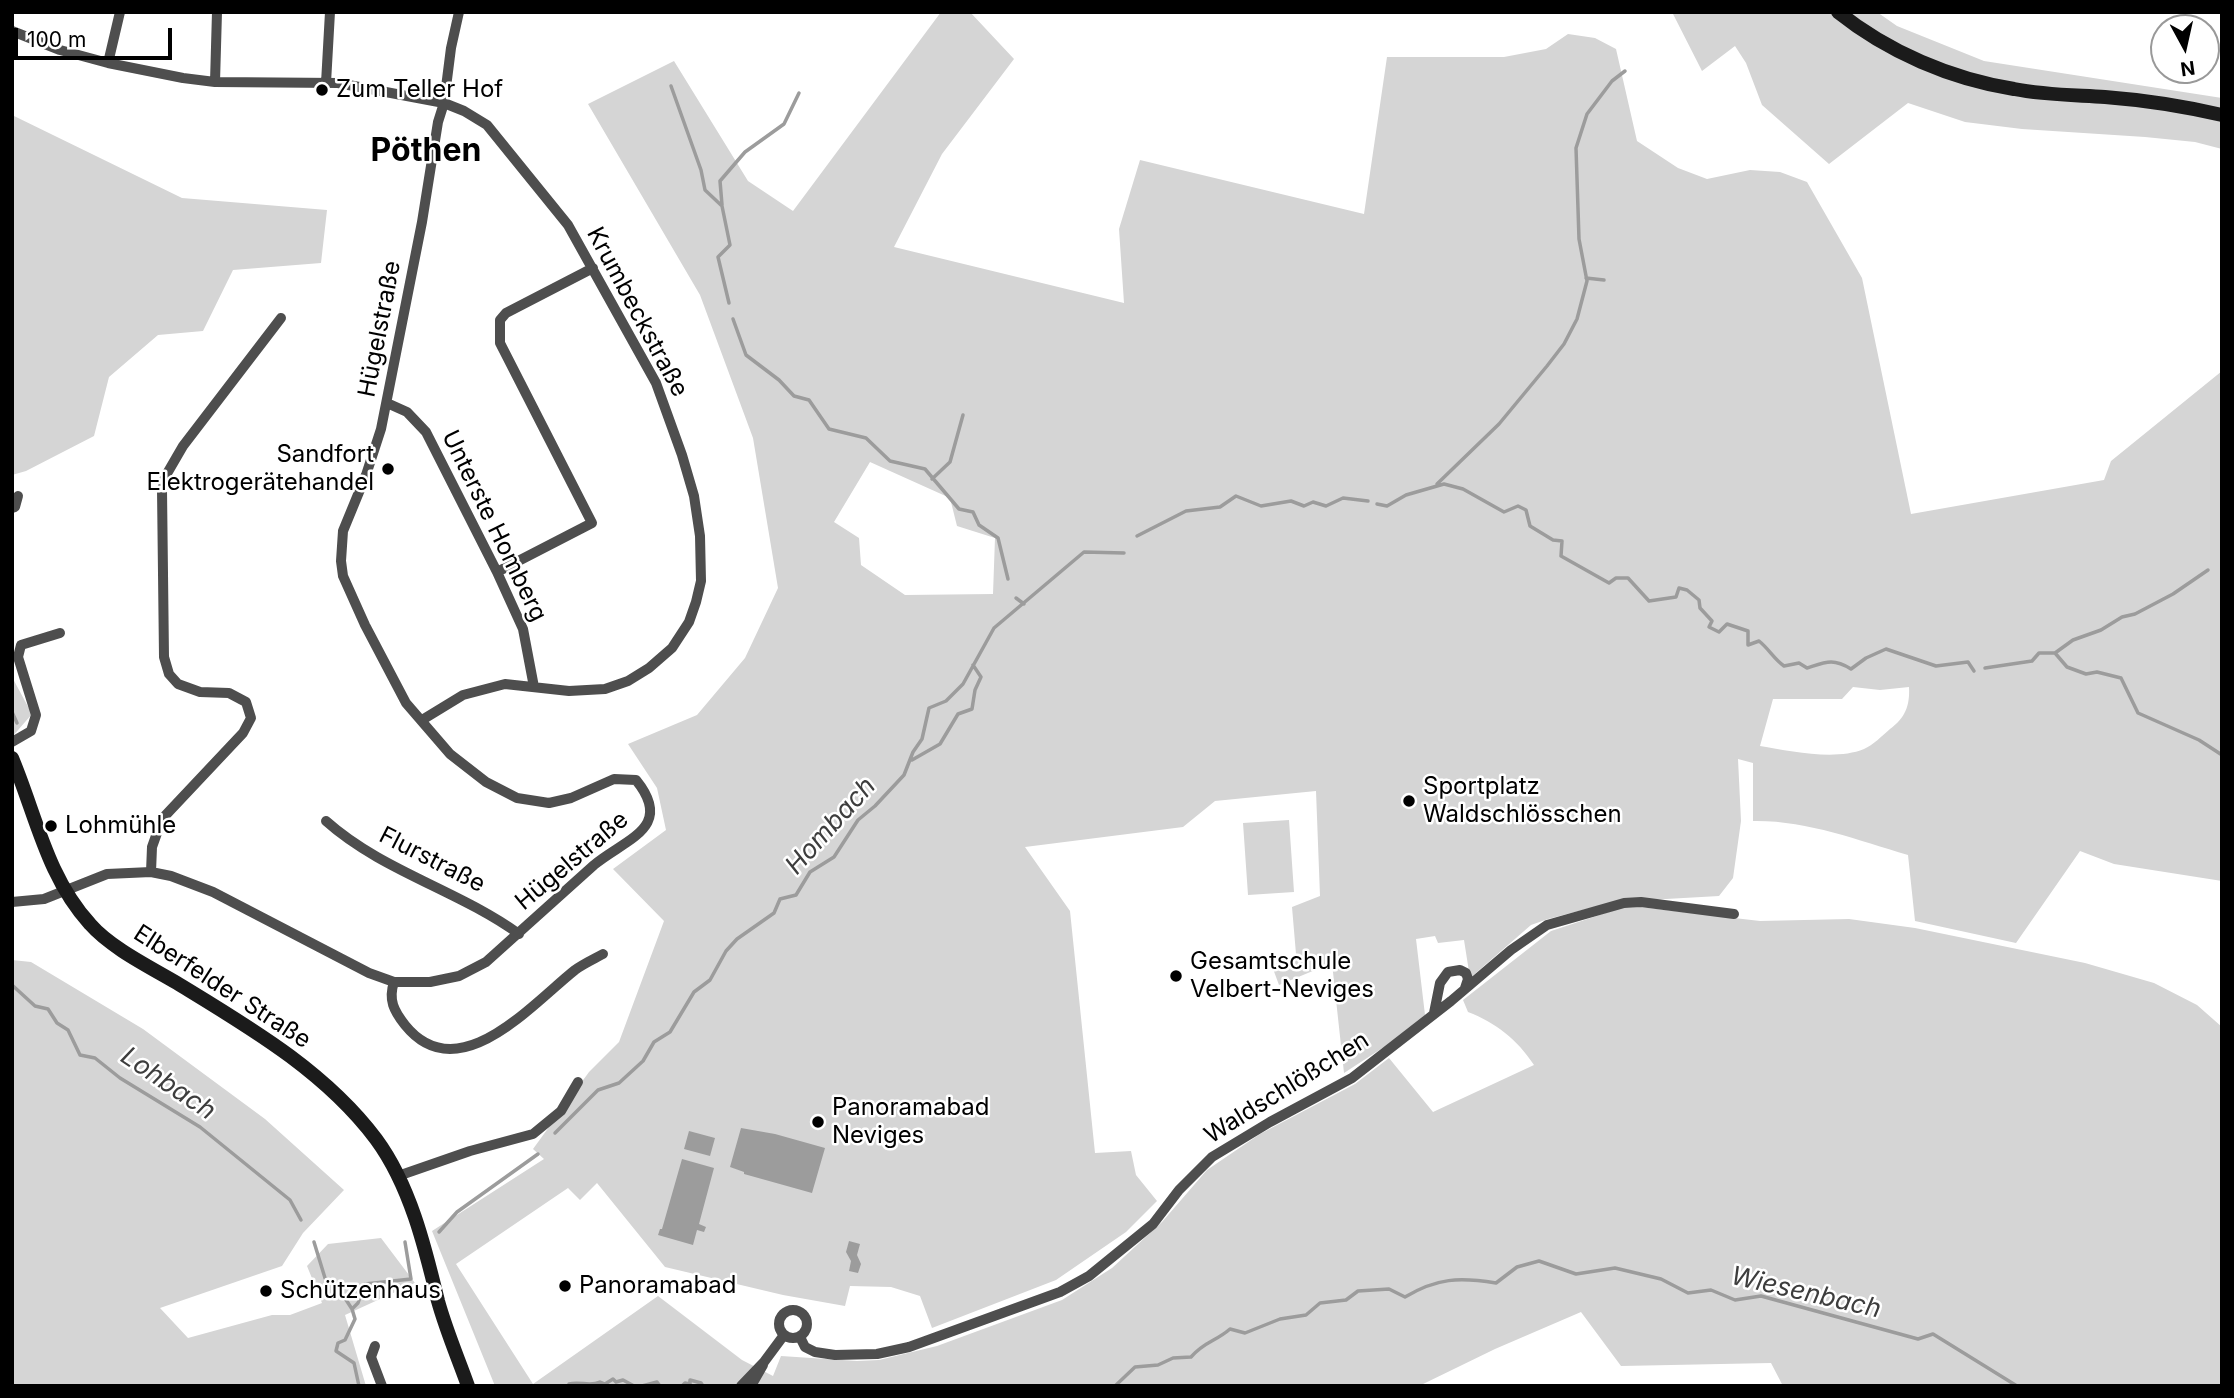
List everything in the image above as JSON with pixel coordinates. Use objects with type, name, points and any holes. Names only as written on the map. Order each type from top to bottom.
[{"type":"main road","points":[[1838,12],[1887,44],[1929,65],[1971,80],[2013,89],[2146,101],[2222,115]]},
{"type":"main road","name":"Elberfelder Straße","points":[[12,758],[57,877],[91,926],[132,957],[284,1051],[363,1123],[378,1142],[398,1176],[436,1283],[446,1299],[478,1386]]},
{"type":"main road","name":"Elberfelder Straße","points":[[436,1283],[438,1301],[468,1386]]},
{"type":"street","points":[[108,63],[120,12]]},
{"type":"street","points":[[215,82],[216,12]]},
{"type":"street","points":[[326,83],[330,12]]},
{"type":"street","name":"Hügelstraße","points":[[12,902],[36,901],[107,874],[151,872],[213,892],[369,972],[394,982],[430,982],[459,976],[486,962],[594,865],[635,838],[648,825],[651,811],[648,798],[636,780],[614,779],[572,799],[549,803],[517,798],[501,791],[450,754],[406,703],[343,576],[343,531],[366,474],[387,403],[459,12]]},
{"type":"street","name":"Krumbeckstraße","points":[[12,31],[60,50],[108,63],[215,82],[338,83],[444,103],[487,125],[568,225],[656,383],[682,454],[694,496],[700,536],[701,581],[689,622],[671,648],[649,668],[628,681],[605,689],[569,691],[505,684],[463,695],[422,720]]},
{"type":"street","points":[[497,572],[592,523],[512,369],[500,342],[499,327],[500,320],[506,313],[593,268]]},
{"type":"street","points":[[151,872],[152,847],[162,820],[243,733],[251,718],[246,702],[229,693],[200,692],[178,684],[169,674],[164,657],[164,477],[197,427],[281,318]]},
{"type":"street","name":"Unterste Homberg","points":[[387,403],[407,412],[426,432],[523,629],[534,687]]},
{"type":"street","points":[[12,508],[15,507],[18,496]]},
{"type":"street","points":[[12,742],[31,731],[37,715],[18,657],[17,643],[60,633]]},
{"type":"street","name":"Flurstraße","points":[[326,821],[339,833],[387,863],[495,916],[519,934]]},
{"type":"street","name":"Waldschlößchen","points":[[800,1337],[805,1347],[815,1352],[835,1355],[877,1354],[909,1347],[1060,1292],[1089,1276],[1153,1224],[1179,1190],[1212,1157],[1352,1078],[1511,950],[1547,925],[1624,903],[1641,902],[1734,914]]},
{"type":"street","points":[[394,982],[393,1009],[414,1036],[436,1048],[455,1050],[507,1029],[577,968],[603,954]]},
{"type":"street","points":[[1434,1013],[1440,983],[1448,972],[1460,970],[1466,973],[1468,979],[1463,991]]},
{"type":"street","points":[[398,1176],[465,1152],[533,1134],[561,1111],[578,1082]]},
{"type":"street","points":[[791,1310],[802,1312],[807,1322],[804,1333],[800,1337],[784,1335],[779,1326],[781,1315],[791,1310]]},
{"type":"street","points":[[741,1386],[764,1362],[784,1335]]},
{"type":"street","points":[[375,1346],[371,1357],[382,1386]]},
{"type":"street","points":[[751,1386],[764,1362]]},
{"type":"shaded area","points":[[941,12],[970,12],[1014,59],[942,154],[894,247],[1124,303],[1119,229],[1140,160],[1364,214],[1387,57],[1504,57],[1546,49],[1568,34],[1595,38],[1616,49],[1637,141],[1678,168],[1707,179],[1750,170],[1780,172],[1807,182],[1862,278],[1911,514],[2104,480],[2111,461],[2222,371],[2222,881],[2114,864],[2080,851],[2016,943],[1915,921],[1908,855],[1812,827],[1753,821],[1753,763],[1738,759],[1741,821],[1733,878],[1719,896],[1613,902],[1548,919],[1531,925],[1470,978],[1464,940],[1438,943],[1435,936],[1416,939],[1425,1015],[1384,1047],[1344,1073],[1332,963],[1279,985],[1272,966],[1296,954],[1292,907],[1320,896],[1316,791],[1215,801],[1183,827],[1025,847],[1070,911],[1095,1153],[1131,1151],[1136,1175],[1157,1201],[1126,1232],[1056,1280],[932,1328],[920,1296],[891,1287],[850,1286],[845,1306],[783,1295],[665,1267],[597,1183],[580,1200],[568,1188],[456,1264],[533,1384],[658,1296],[742,1360],[773,1376],[781,1356],[879,1360],[937,1346],[1062,1300],[1112,1268],[1162,1222],[1207,1170],[1260,1134],[1355,1084],[1389,1058],[1433,1112],[1534,1065],[1505,1033],[1468,1012],[1463,1000],[1551,931],[1621,908],[1640,907],[1760,921],[1849,919],[1915,928],[2085,963],[2154,983],[2197,1005],[2222,1027],[2222,1386],[1783,1386],[1771,1363],[1621,1366],[1581,1312],[1419,1386],[495,1386],[432,1231],[544,1159],[533,1149],[589,1072],[619,1042],[664,921],[613,869],[666,830],[657,788],[628,744],[697,715],[745,658],[778,588],[753,438],[700,295],[588,104],[674,61],[748,181],[793,211]],"holes":[[[870,462],[950,498],[957,526],[995,538],[993,594],[905,595],[861,565],[859,538],[834,522]],[[1853,687],[1880,690],[1909,687],[1909,700],[1903,716],[1871,745],[1852,753],[1826,755],[1760,746],[1773,699],[1842,699]]]},
{"type":"shaded area","points":[[1672,12],[1877,12],[1897,26],[1984,61],[2222,98],[2222,149],[2195,142],[1965,122],[1908,103],[1829,164],[1762,105],[1746,63],[1735,46],[1702,71]]},
{"type":"shaded area","points":[[12,115],[182,198],[327,210],[321,263],[233,270],[203,331],[158,335],[109,377],[94,436],[26,471],[12,475]]},
{"type":"shaded area","points":[[12,677],[32,714],[12,737]]},
{"type":"shaded area","points":[[1289,820],[1294,892],[1248,895],[1243,823]]},
{"type":"shaded area","points":[[12,960],[31,962],[143,1029],[265,1119],[344,1190],[303,1233],[282,1266],[160,1308],[188,1338],[272,1315],[290,1315],[322,1303],[307,1266],[328,1244],[381,1238],[415,1283],[345,1315],[366,1386],[12,1386]]},
{"type":"shaded area","points":[[741,1128],[825,1148],[812,1193],[744,1174],[730,1167]]},
{"type":"shaded area","points":[[689,1131],[715,1138],[710,1156],[684,1149]]},
{"type":"shaded area","points":[[682,1159],[714,1168],[699,1224],[706,1227],[704,1232],[697,1230],[693,1245],[658,1235]]},
{"type":"shaded area","points":[[849,1241],[860,1244],[857,1255],[861,1264],[858,1273],[849,1271],[851,1261],[846,1252]]},
{"type":"waterway","points":[[1437,484],[1499,424],[1564,344],[1577,319],[1587,281],[1579,239],[1576,148],[1587,114],[1612,81],[1625,71]]},
{"type":"waterway","points":[[671,86],[701,170],[705,190],[722,206],[730,245],[718,257],[729,303]]},
{"type":"waterway","points":[[722,205],[720,181],[745,152],[784,124],[799,93]]},
{"type":"waterway","points":[[1586,278],[1604,280]]},
{"type":"waterway","points":[[733,319],[746,355],[779,380],[794,396],[809,400],[829,429],[866,438],[890,461],[925,469],[959,509],[973,512],[979,525],[998,538],[1008,579]]},
{"type":"waterway","points":[[932,479],[950,462],[963,415]]},
{"type":"waterway","name":"Hombach","points":[[1377,504],[1387,506],[1406,495],[1444,484],[1463,489],[1504,512],[1518,506],[1526,510],[1530,526],[1553,540],[1562,541],[1561,556],[1609,583],[1616,578],[1628,578],[1649,601],[1676,597],[1679,588],[1687,590],[1699,600],[1700,608],[1712,621],[1709,627],[1719,632],[1727,624],[1748,631],[1748,645],[1759,641],[1784,666],[1799,663],[1807,668],[1834,662],[1851,669],[1866,658],[1886,649],[1936,666],[1968,662],[1974,671]]},
{"type":"waterway","name":"Hombach","points":[[1137,536],[1186,511],[1220,507],[1236,496],[1261,506],[1291,501],[1304,506],[1313,502],[1326,506],[1343,498],[1368,501]]},
{"type":"waterway","name":"Hombach","points":[[555,1133],[598,1090],[619,1083],[643,1061],[654,1042],[670,1032],[694,992],[710,980],[726,951],[737,939],[774,913],[780,899],[796,895],[810,872],[834,857],[858,820],[904,775],[913,752],[922,739],[929,708],[946,701],[963,684],[994,628],[1084,552],[1124,553]]},
{"type":"waterway","points":[[2055,653],[2073,640],[2101,630],[2122,617],[2135,614],[2173,594],[2208,570]]},
{"type":"waterway","name":"Hombach","points":[[1016,598],[1024,604]]},
{"type":"waterway","name":"Hombach","points":[[1985,668],[2032,661],[2039,653],[2055,653],[2067,667],[2086,674],[2097,672],[2121,678],[2138,713],[2199,740],[2222,755]]},
{"type":"waterway","points":[[912,760],[940,744],[958,714],[972,709],[975,690],[981,677],[973,665]]},
{"type":"waterway","name":"Lohbach","points":[[12,712],[17,723]]},
{"type":"waterway","name":"Lohbach","points":[[12,985],[35,1006],[48,1009],[57,1023],[68,1030],[80,1055],[95,1058],[120,1078],[200,1127],[290,1200],[301,1220]]},
{"type":"waterway","name":"Hombach","points":[[439,1232],[457,1212],[538,1154]]},
{"type":"waterway","name":"Lohbach","points":[[314,1242],[325,1278],[339,1289],[352,1309],[355,1319],[345,1340],[338,1343],[336,1351],[354,1363],[359,1386]]},
{"type":"waterway","name":"Hombach","points":[[352,1309],[358,1303],[365,1284],[411,1279],[405,1242]]},
{"type":"waterway","name":"Wiesenbach","points":[[1115,1386],[1135,1367],[1158,1365],[1173,1358],[1191,1357],[1230,1329],[1245,1333],[1280,1319],[1306,1315],[1320,1303],[1346,1300],[1358,1291],[1389,1289],[1405,1297],[1428,1286],[1449,1281],[1496,1283],[1517,1267],[1539,1261],[1576,1274],[1615,1268],[1661,1279],[1688,1293],[1711,1290],[1735,1300],[1761,1296],[1918,1339],[1933,1334],[2017,1386]]},
{"type":"waterway","name":"Wiesenbach","points":[[569,1384],[605,1384],[613,1379],[616,1382],[623,1380],[634,1386]]},
{"type":"waterway","name":"Wiesenbach","points":[[682,1386],[685,1383],[690,1384],[690,1380],[703,1386]]},
{"type":"waterway","name":"Wiesenbach","points":[[642,1386],[657,1382],[660,1386]]},
{"type":"place","name":"Zum Teller Hof","points":[[322,90]]},
{"type":"place","name":"Sandfort Elektrogerätehandel","points":[[388,469]]},
{"type":"place","name":"Sportplatz Waldschlösschen","points":[[1409,801]]},
{"type":"place","name":"Lohmühle","points":[[51,826]]},
{"type":"place","name":"Gesamtschule Velbert-Neviges","points":[[1176,976]]},
{"type":"place","name":"Panoramabad Neviges","points":[[818,1122]]},
{"type":"place","name":"Panoramabad","points":[[565,1286]]},
{"type":"place","name":"Schützenhaus","points":[[266,1291]]},
{"type":"district","name":"Pöthen","points":[[426,151]]}]
